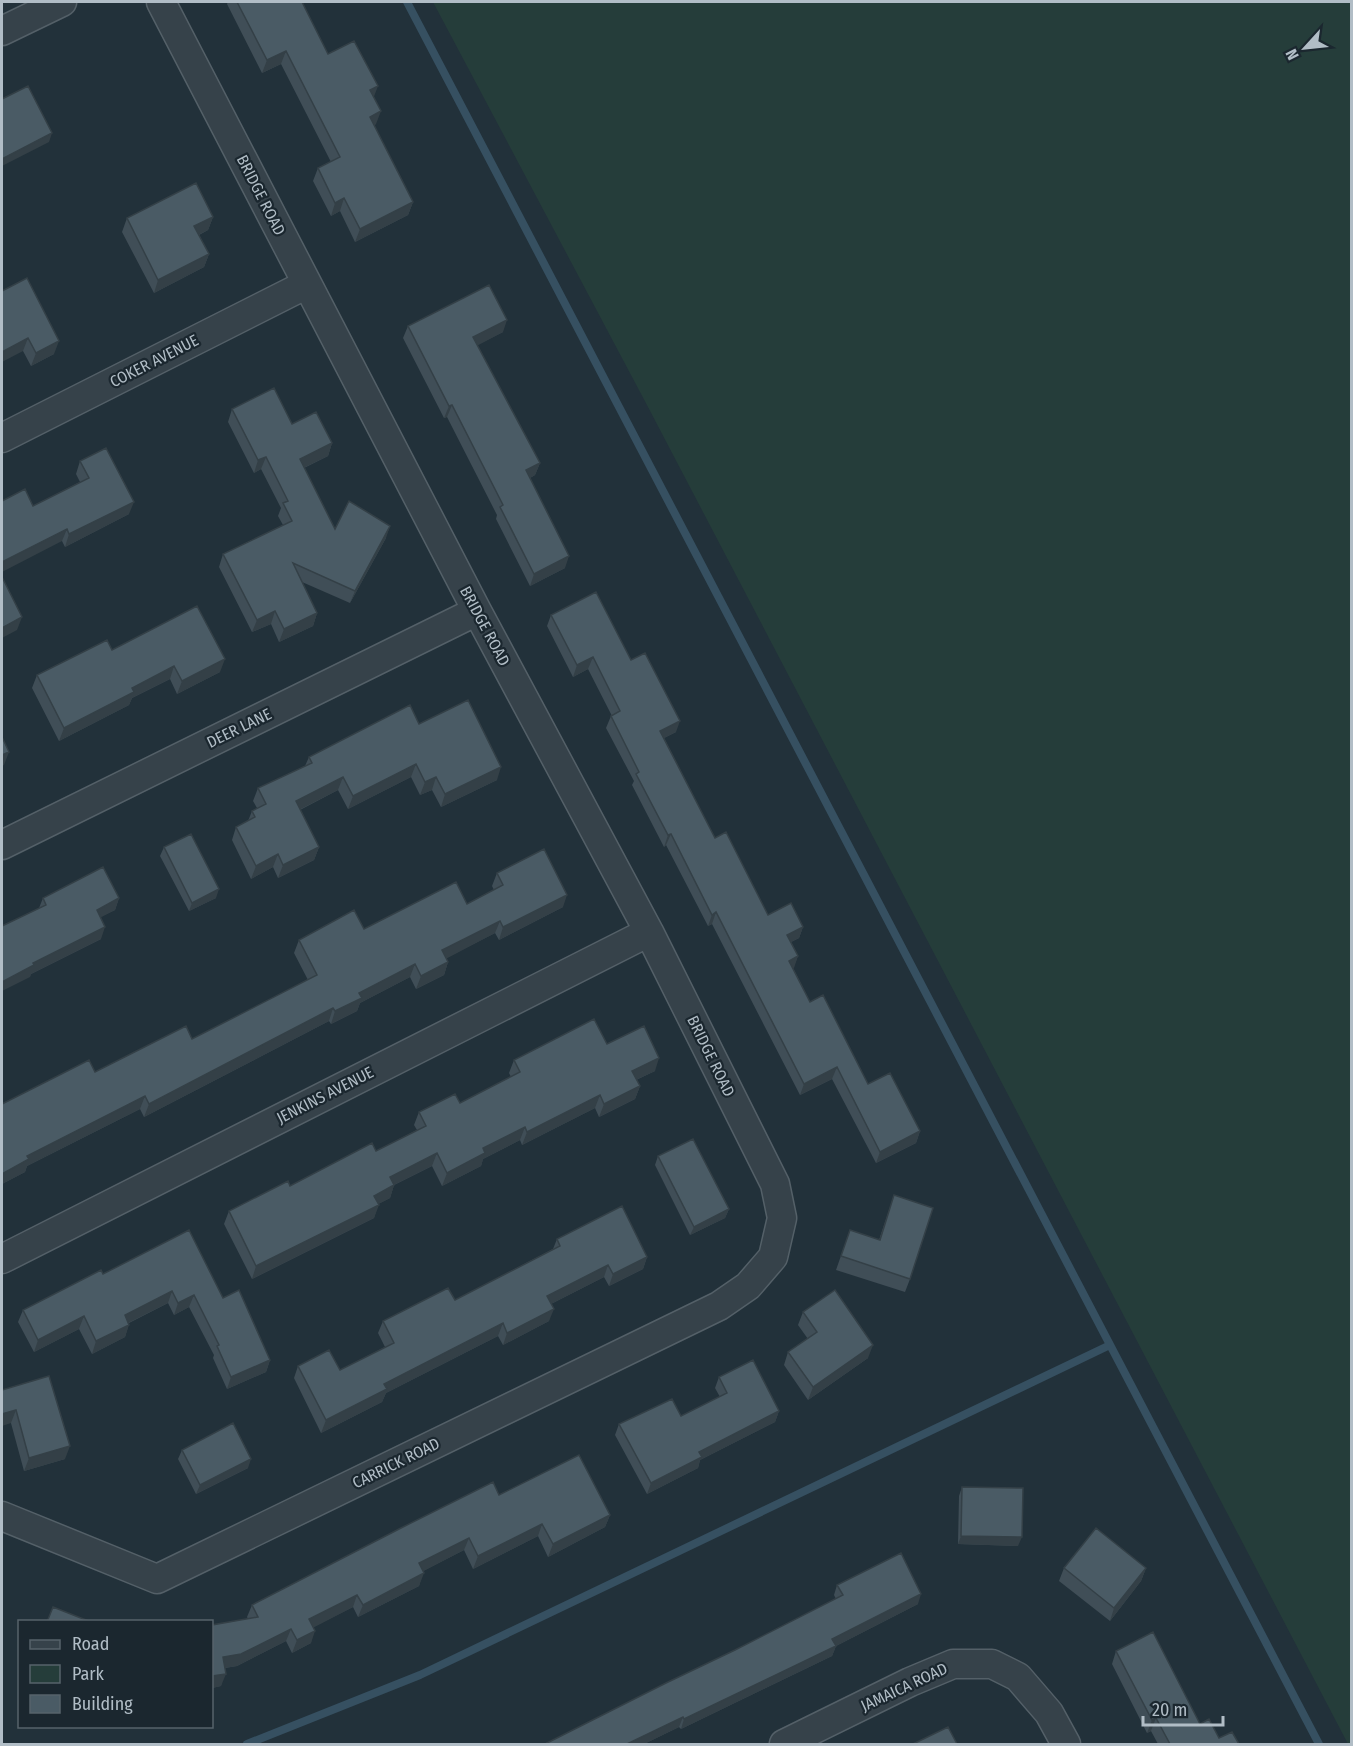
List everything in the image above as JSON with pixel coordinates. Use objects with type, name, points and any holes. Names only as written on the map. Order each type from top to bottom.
[{"type":"street","points":[[2,32],[62,2]]},
{"type":"street","name":"BRIDGE ROAD","points":[[161,2],[477,611],[650,932],[775,1184],[782,1218],[773,1257]]},
{"type":"street","name":"COKER AVENUE","points":[[2,438],[307,284]]},
{"type":"street","name":"DEER LANE","points":[[2,845],[477,611]]},
{"type":"street","name":"JENKINS AVENUE","points":[[2,1259],[650,932]]},
{"type":"street","name":"CARRICK ROAD","points":[[2,1516],[157,1579],[719,1306],[748,1286],[773,1257]]},
{"type":"street","name":"JAMAICA ROAD","points":[[784,1744],[910,1682],[953,1664],[992,1664],[1018,1677],[1049,1713],[1066,1744]]},
{"type":"green space","points":[[433,2],[1351,2],[1351,1744],[1348,1744],[648,407]]},
{"type":"building","points":[[237,2],[302,2],[328,54],[354,41],[378,86],[370,90],[381,111],[370,117],[413,202],[360,229],[344,198],[335,203],[318,168],[340,157],[286,51],[267,60]]},
{"type":"building","points":[[28,86],[52,133],[2,159],[2,99]]},
{"type":"building","points":[[196,183],[213,217],[194,226],[209,254],[158,280],[127,218]]},
{"type":"building","points":[[27,278],[59,341],[36,353],[28,338],[2,352],[2,291]]},
{"type":"building","points":[[489,285],[507,320],[473,337],[540,463],[526,470],[569,556],[534,574],[500,507],[503,505],[452,405],[449,406],[408,326]]},
{"type":"building","points":[[274,388],[292,424],[316,412],[332,443],[300,459],[335,529],[349,501],[390,526],[355,591],[293,563],[317,613],[284,629],[275,611],[257,620],[223,554],[292,521],[283,503],[288,501],[266,457],[258,460],[232,409]]},
{"type":"building","points":[[106,448],[134,502],[69,534],[67,529],[2,562],[2,501],[25,489],[33,506],[89,478],[80,461]]},
{"type":"building","points":[[2,577],[22,617],[2,628]]},
{"type":"building","points":[[596,592],[631,660],[645,653],[680,721],[660,731],[715,838],[726,832],[768,915],[791,903],[803,927],[787,935],[798,956],[789,961],[810,1002],[823,995],[868,1084],[890,1073],[920,1131],[880,1152],[837,1067],[804,1084],[716,912],[712,915],[671,834],[668,835],[636,774],[639,772],[611,716],[620,711],[593,657],[577,665],[551,615]]},
{"type":"building","points":[[197,606],[225,659],[182,681],[174,666],[132,688],[134,692],[64,728],[37,675],[107,640],[112,650]]},
{"type":"building","points":[[468,700],[501,767],[445,794],[436,777],[425,782],[416,764],[353,796],[343,777],[296,801],[319,847],[283,865],[278,854],[256,866],[236,827],[255,817],[252,811],[266,804],[258,788],[312,763],[309,757],[410,705],[419,724]]},
{"type":"building","points":[[2,737],[9,752],[2,755]]},
{"type":"building","points":[[191,834],[219,889],[192,903],[164,847]]},
{"type":"building","points":[[544,849],[567,895],[503,927],[500,921],[442,950],[448,962],[421,976],[415,964],[359,993],[362,998],[335,1011],[333,1008],[149,1104],[145,1096],[27,1156],[29,1159],[2,1174],[2,1104],[89,1060],[95,1072],[186,1026],[192,1039],[317,975],[299,940],[354,910],[364,929],[456,882],[467,904],[503,885],[497,873]]},
{"type":"building","points":[[103,867],[119,898],[97,910],[105,927],[33,963],[34,965],[2,982],[2,926],[46,905],[43,898]]},
{"type":"building","points":[[594,1019],[607,1044],[644,1026],[659,1058],[632,1071],[640,1086],[604,1104],[600,1095],[527,1132],[525,1127],[483,1148],[485,1153],[447,1173],[437,1153],[390,1177],[394,1185],[374,1196],[379,1205],[256,1266],[229,1211],[288,1181],[290,1186],[372,1143],[376,1151],[426,1126],[419,1112],[455,1094],[460,1103],[520,1072],[514,1060]]},
{"type":"building","points":[[693,1139],[729,1209],[694,1227],[658,1156]]},
{"type":"building","points":[[894,1195],[933,1208],[910,1279],[841,1256],[850,1230],[880,1240]]},
{"type":"building","points":[[622,1206],[647,1257],[613,1274],[608,1265],[547,1296],[554,1309],[507,1333],[503,1323],[384,1384],[387,1389],[326,1420],[298,1366],[329,1350],[340,1370],[394,1343],[383,1321],[448,1288],[455,1300],[560,1246],[557,1239]]},
{"type":"building","points":[[189,1230],[223,1298],[239,1290],[270,1360],[231,1377],[217,1346],[219,1345],[194,1295],[178,1303],[172,1291],[125,1315],[129,1325],[96,1341],[84,1316],[38,1340],[23,1310],[101,1270],[103,1274]]},
{"type":"building","points":[[835,1290],[873,1345],[813,1387],[788,1352],[817,1332],[803,1312]]},
{"type":"building","points":[[753,1360],[779,1411],[699,1452],[702,1457],[651,1483],[619,1424],[672,1399],[681,1416],[727,1393],[719,1377]]},
{"type":"building","points":[[49,1376],[70,1446],[29,1458],[16,1410],[2,1414],[2,1390]]},
{"type":"building","points":[[233,1423],[251,1459],[200,1485],[182,1450]]},
{"type":"building","points":[[579,1455],[610,1515],[553,1544],[542,1524],[478,1556],[469,1538],[419,1563],[424,1573],[363,1605],[357,1595],[309,1619],[315,1631],[297,1640],[291,1629],[241,1654],[223,1657],[226,1674],[213,1676],[213,1625],[258,1617],[252,1605],[493,1482],[499,1495]]},
{"type":"building","points":[[962,1487],[1023,1488],[1022,1537],[961,1536]]},
{"type":"building","points":[[1096,1528],[1146,1568],[1114,1608],[1064,1568]]},
{"type":"building","points":[[901,1553],[921,1594],[832,1639],[836,1646],[627,1744],[545,1744],[843,1595],[837,1585]]},
{"type":"building","points":[[53,1607],[86,1620],[48,1620]]},
{"type":"building","points":[[1153,1632],[1200,1724],[1209,1719],[1219,1738],[1232,1732],[1239,1744],[1170,1744],[1156,1718],[1152,1720],[1116,1651]]},
{"type":"building","points":[[948,1727],[957,1744],[913,1744]]},
{"type":"waterway","points":[[407,2],[1319,1744]]},
{"type":"waterway","points":[[247,1744],[420,1675],[1110,1345]]}]
